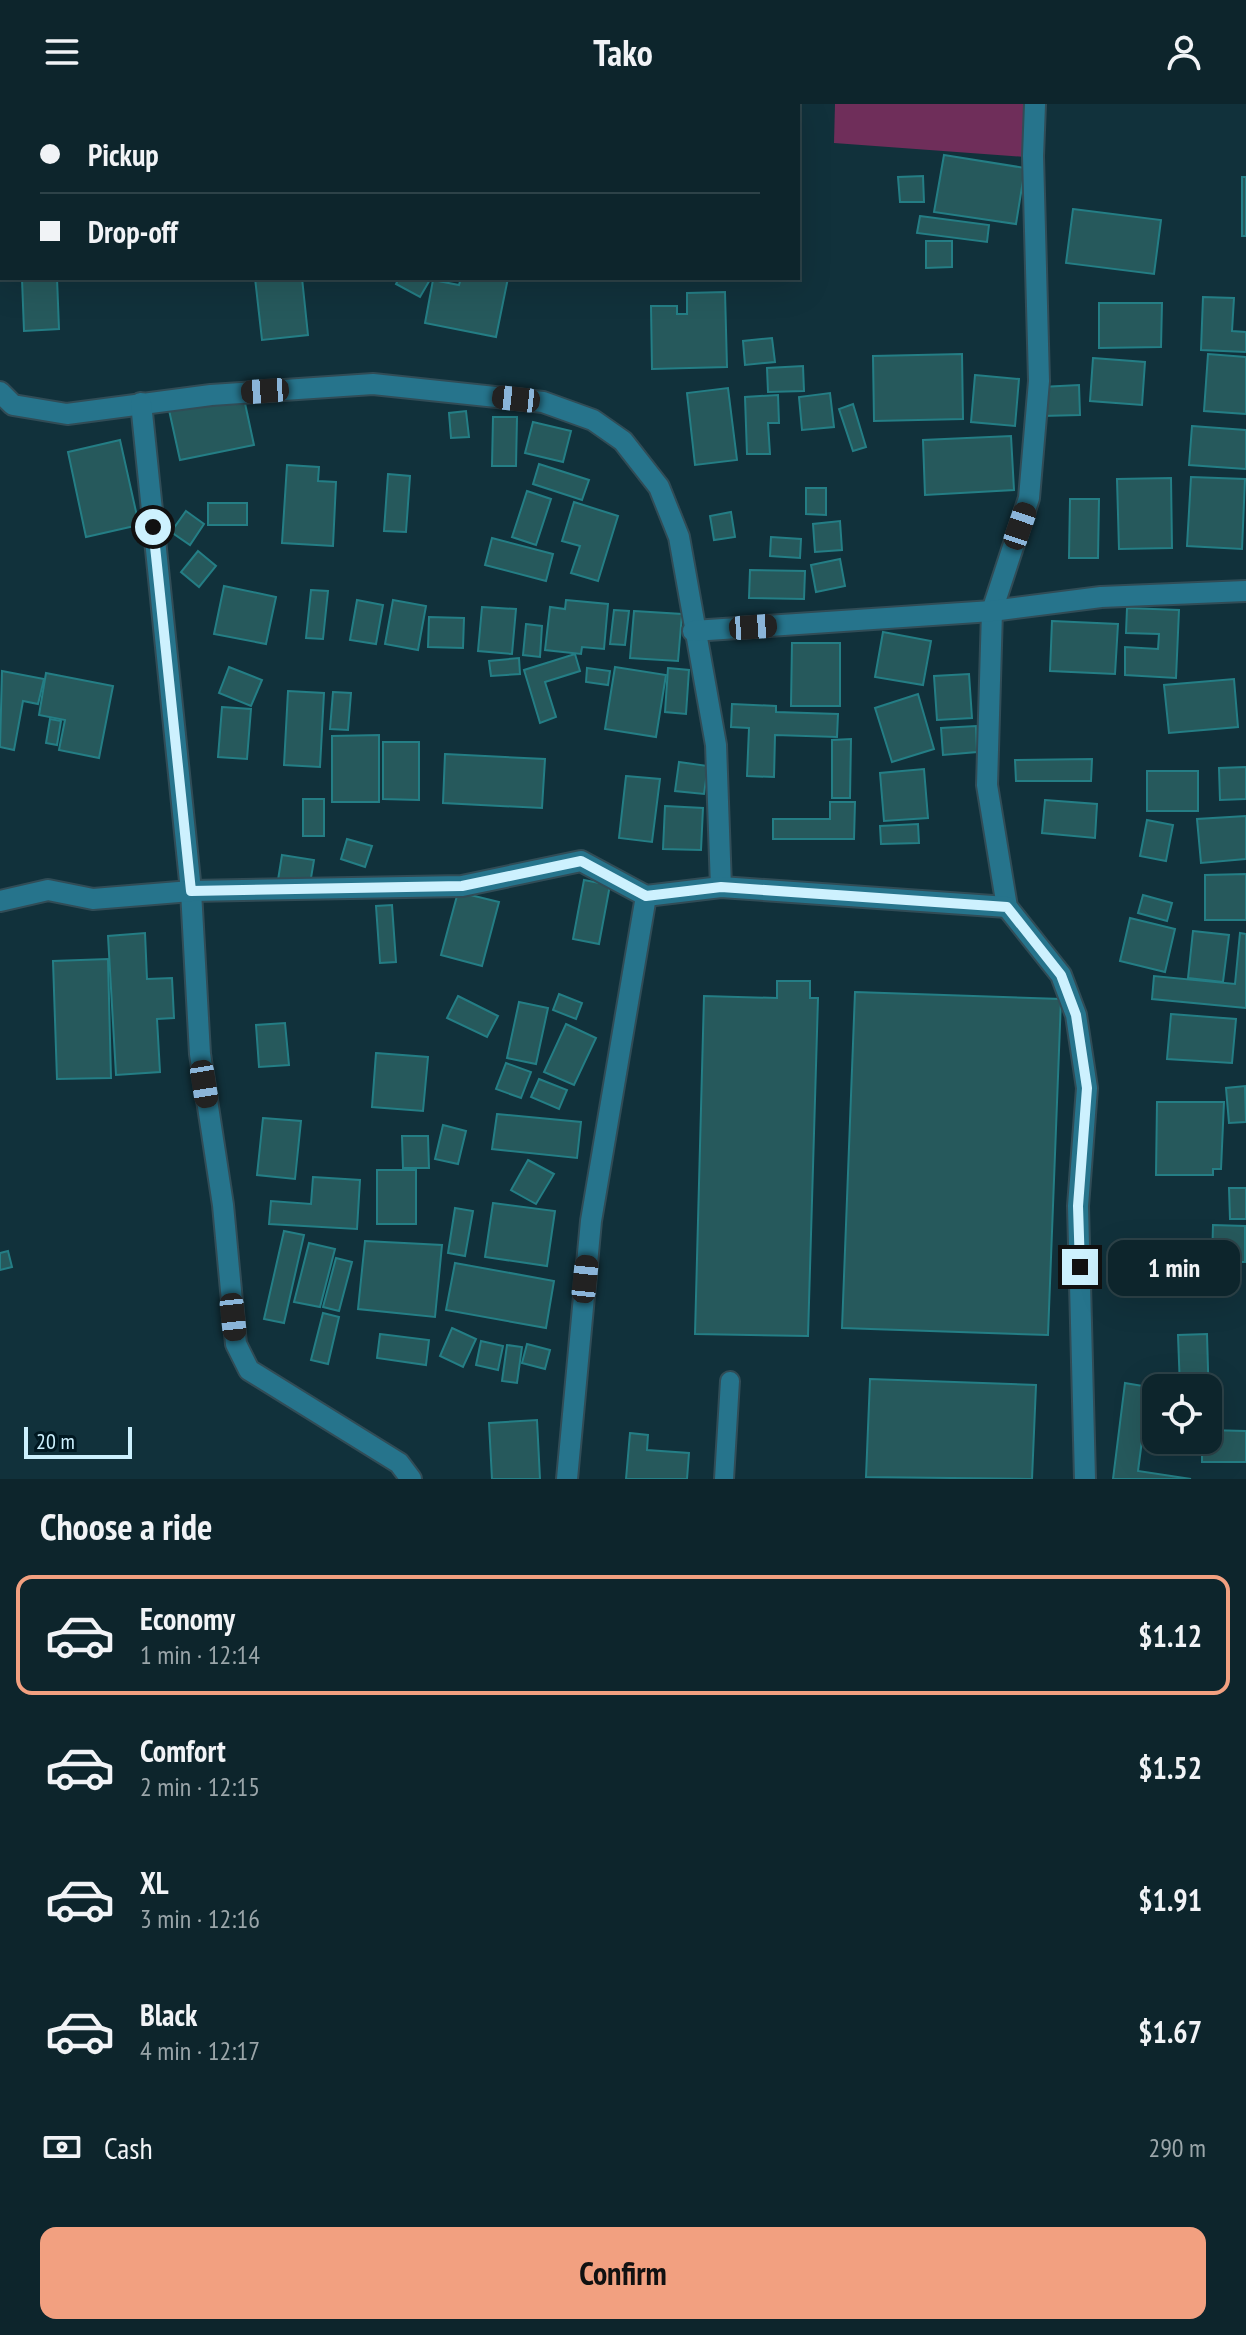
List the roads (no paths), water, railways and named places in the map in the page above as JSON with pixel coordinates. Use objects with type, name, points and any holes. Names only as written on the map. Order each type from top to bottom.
[{"type":"street","points":[[1035,104],[1033,156],[1039,381],[1029,498],[992,611],[987,785],[1007,907],[1061,975],[1076,1015],[1087,1088],[1078,1206],[1085,1479]]},
{"type":"street","points":[[0,392],[13,405],[67,414],[141,403],[373,384],[543,402],[593,420],[623,441],[659,487],[679,537],[693,631],[716,745],[721,887]]},
{"type":"street","points":[[141,403],[191,891],[200,1054],[223,1205],[236,1344],[249,1370],[399,1463],[411,1479]]},
{"type":"street","points":[[693,631],[992,611],[1101,597],[1246,591]]},
{"type":"street","points":[[0,901],[48,890],[93,899],[191,891],[462,886],[581,861],[646,896],[721,887],[1007,907]]},
{"type":"street","points":[[567,1479],[591,1221],[646,896]]},
{"type":"lane","points":[[724,1479],[730,1381]]}]
